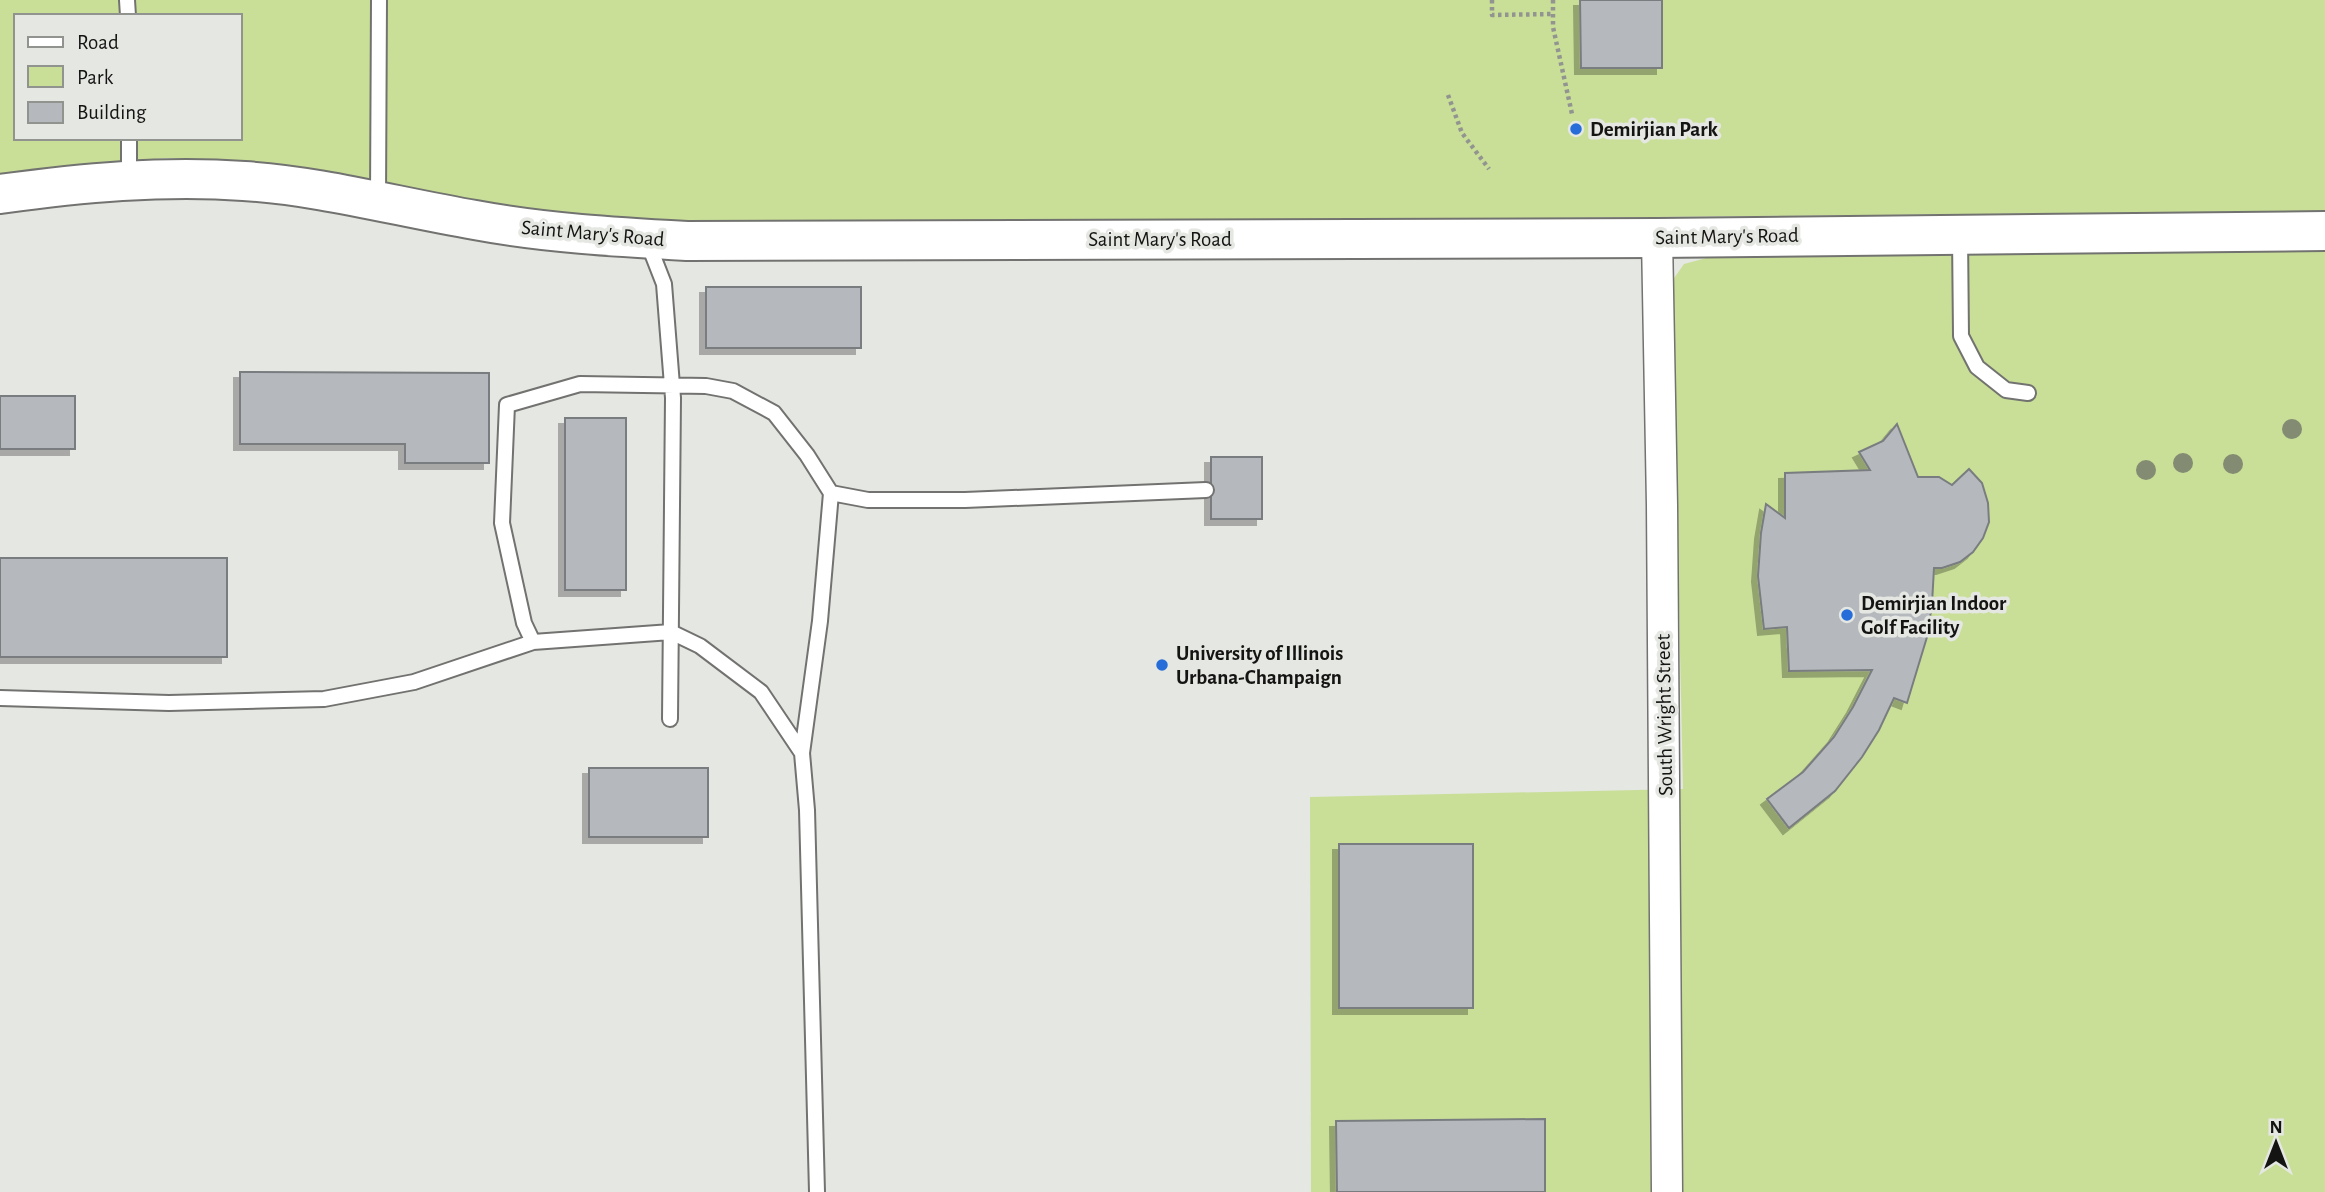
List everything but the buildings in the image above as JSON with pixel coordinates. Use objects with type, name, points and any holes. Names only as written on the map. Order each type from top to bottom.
[{"type":"street","name":"Saint Mary's Road","points":[[0,194],[58,186],[129,181],[243,181],[310,188],[478,221],[579,234],[687,241],[2325,231]]},
{"type":"street","name":"South Wright Street","points":[[1657,237],[1667,1192]]},
{"type":"lane","points":[[377,201],[379,0]]},
{"type":"lane","points":[[129,140],[129,181]]},
{"type":"lane","points":[[1960,233],[1961,336],[1977,367],[2006,390],[2028,393]]},
{"type":"lane","points":[[646,239],[664,284],[672,386],[670,719]]},
{"type":"lane","points":[[533,642],[524,623],[502,523],[507,405],[580,384],[706,386],[733,391],[774,413],[807,455],[831,493],[820,621],[802,753],[808,824],[817,1192]]},
{"type":"lane","points":[[831,493],[868,500],[964,500],[1206,490]]},
{"type":"lane","points":[[0,698],[169,703],[324,699],[414,682],[533,642],[671,632],[700,646],[761,692],[802,753]]},
{"type":"path","points":[[1492,0],[1492,16],[1553,14]]},
{"type":"path","points":[[1553,0],[1553,27],[1572,114]]},
{"type":"path","points":[[1448,95],[1462,133],[1489,169]]},
{"type":"green space","name":"Demirjian Park","points":[[0,0],[2325,0],[2325,211],[979,223],[652,222],[545,214],[306,169],[167,158],[87,164],[0,175]]},
{"type":"green space","points":[[2325,249],[2325,1192],[1311,1192],[1310,797],[1683,789],[1672,281],[1684,264],[1710,257]]},
{"type":"place","name":"Demirjian Park","points":[[1576,129]]},
{"type":"place","name":"Demirjian Indoor Golf Facility","points":[[1847,615]]},
{"type":"place","name":"University of Illinois Urbana-Champaign","points":[[1162,665]]}]
